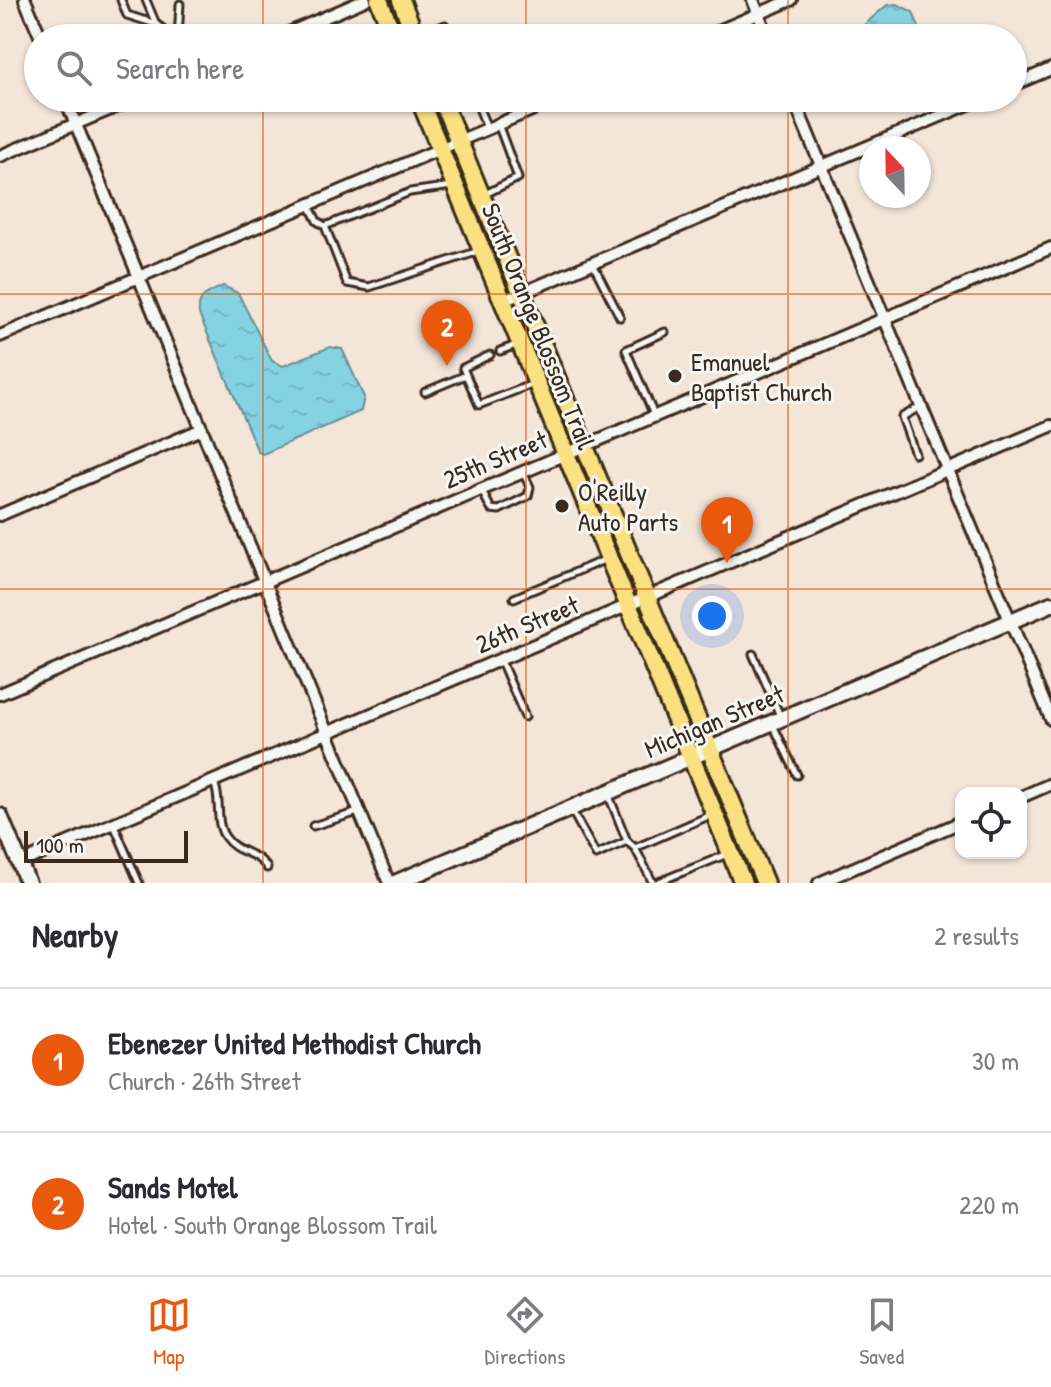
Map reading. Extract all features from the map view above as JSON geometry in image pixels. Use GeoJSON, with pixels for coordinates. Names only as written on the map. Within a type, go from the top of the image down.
{"type":"FeatureCollection","features":[{"type":"Feature","properties":{"kind":"main road"},"geometry":{"type":"LineString","coordinates":[[379,0],[388,24]]}},
{"type":"Feature","properties":{"kind":"main road"},"geometry":{"type":"LineString","coordinates":[[401,0],[410,24]]}},
{"type":"Feature","properties":{"kind":"main road","name":"South Orange Blossom Trail"},"geometry":{"type":"LineString","coordinates":[[425,112],[743,883]]}},
{"type":"Feature","properties":{"kind":"main road","name":"South Orange Blossom Trail"},"geometry":{"type":"LineString","coordinates":[[447,112],[765,883]]}},
{"type":"Feature","properties":{"kind":"street"},"geometry":{"type":"LineString","coordinates":[[25,0],[35,24]]}},
{"type":"Feature","properties":{"kind":"street"},"geometry":{"type":"LineString","coordinates":[[309,24],[365,0]]}},
{"type":"Feature","properties":{"kind":"street"},"geometry":{"type":"LineString","coordinates":[[753,0],[763,24]]}},
{"type":"Feature","properties":{"kind":"street"},"geometry":{"type":"LineString","coordinates":[[735,24],[791,0]]}},
{"type":"Feature","properties":{"kind":"street"},"geometry":{"type":"LineString","coordinates":[[1027,79],[1051,69]]}},
{"type":"Feature","properties":{"kind":"street"},"geometry":{"type":"LineString","coordinates":[[71,112],[392,883]]}},
{"type":"Feature","properties":{"kind":"street"},"geometry":{"type":"LineString","coordinates":[[0,156],[104,112]]}},
{"type":"Feature","properties":{"kind":"street"},"geometry":{"type":"LineString","coordinates":[[0,336],[526,112]]}},
{"type":"Feature","properties":{"kind":"street"},"geometry":{"type":"LineString","coordinates":[[799,112],[1051,719]]}},
{"type":"Feature","properties":{"kind":"street"},"geometry":{"type":"LineString","coordinates":[[503,301],[950,112]]}},
{"type":"Feature","properties":{"kind":"street","name":"25th Street"},"geometry":{"type":"LineString","coordinates":[[0,694],[1051,248]]}},
{"type":"Feature","properties":{"kind":"street","name":"26th Street"},"geometry":{"type":"LineString","coordinates":[[20,863],[1051,426]]}},
{"type":"Feature","properties":{"kind":"street"},"geometry":{"type":"LineString","coordinates":[[0,515],[202,429]]}},
{"type":"Feature","properties":{"kind":"street","name":"Michigan Street"},"geometry":{"type":"LineString","coordinates":[[392,883],[1051,604]]}},
{"type":"Feature","properties":{"kind":"street"},"geometry":{"type":"LineString","coordinates":[[1027,794],[1051,784]]}},
{"type":"Feature","properties":{"kind":"street"},"geometry":{"type":"LineString","coordinates":[[0,816],[5,842],[20,863],[28,883]]}},
{"type":"Feature","properties":{"kind":"street"},"geometry":{"type":"LineString","coordinates":[[819,883],[955,825]]}},
{"type":"Feature","properties":{"kind":"lane"},"geometry":{"type":"LineString","coordinates":[[121,0],[127,15],[156,24]]}},
{"type":"Feature","properties":{"kind":"lane"},"geometry":{"type":"LineString","coordinates":[[146,0],[156,24]]}},
{"type":"Feature","properties":{"kind":"lane"},"geometry":{"type":"LineString","coordinates":[[178,24],[180,4]]}},
{"type":"Feature","properties":{"kind":"lane"},"geometry":{"type":"LineString","coordinates":[[482,196],[518,178],[484,112]]}},
{"type":"Feature","properties":{"kind":"lane"},"geometry":{"type":"LineString","coordinates":[[325,226],[427,187],[455,185]]}},
{"type":"Feature","properties":{"kind":"lane"},"geometry":{"type":"LineString","coordinates":[[309,204],[317,221],[325,226],[347,283],[355,287],[369,287],[429,270],[482,250]]}},
{"type":"Feature","properties":{"kind":"lane"},"geometry":{"type":"LineString","coordinates":[[593,263],[620,317]]}},
{"type":"Feature","properties":{"kind":"lane"},"geometry":{"type":"LineString","coordinates":[[655,416],[626,350],[665,332]]}},
{"type":"Feature","properties":{"kind":"lane"},"geometry":{"type":"LineString","coordinates":[[500,351],[520,342]]}},
{"type":"Feature","properties":{"kind":"lane"},"geometry":{"type":"LineString","coordinates":[[490,355],[463,368],[479,405],[537,383]]}},
{"type":"Feature","properties":{"kind":"lane"},"geometry":{"type":"LineString","coordinates":[[425,392],[466,375]]}},
{"type":"Feature","properties":{"kind":"lane"},"geometry":{"type":"LineString","coordinates":[[915,454],[902,417],[921,407]]}},
{"type":"Feature","properties":{"kind":"lane"},"geometry":{"type":"LineString","coordinates":[[481,489],[488,505],[499,510],[528,496],[530,487],[523,471]]}},
{"type":"Feature","properties":{"kind":"lane"},"geometry":{"type":"LineString","coordinates":[[514,598],[609,558]]}},
{"type":"Feature","properties":{"kind":"lane"},"geometry":{"type":"LineString","coordinates":[[753,654],[797,775]]}},
{"type":"Feature","properties":{"kind":"lane"},"geometry":{"type":"LineString","coordinates":[[500,660],[525,717]]}},
{"type":"Feature","properties":{"kind":"lane"},"geometry":{"type":"LineString","coordinates":[[214,781],[220,796],[223,835],[229,843],[262,860],[267,868]]}},
{"type":"Feature","properties":{"kind":"lane"},"geometry":{"type":"LineString","coordinates":[[607,792],[627,841],[635,848],[654,883],[731,853]]}},
{"type":"Feature","properties":{"kind":"lane"},"geometry":{"type":"LineString","coordinates":[[571,808],[596,855],[627,841]]}},
{"type":"Feature","properties":{"kind":"lane"},"geometry":{"type":"LineString","coordinates":[[313,826],[360,811]]}},
{"type":"Feature","properties":{"kind":"lane"},"geometry":{"type":"LineString","coordinates":[[635,848],[714,814]]}},
{"type":"Feature","properties":{"kind":"lane"},"geometry":{"type":"LineString","coordinates":[[114,824],[139,883]]}},
{"type":"Feature","properties":{"kind":"water"},"geometry":{"type":"Polygon","coordinates":[[[897,4],[913,12],[918,24],[865,24],[887,5],[897,4]]]}},
{"type":"Feature","properties":{"kind":"water"},"geometry":{"type":"Polygon","coordinates":[[[223,286],[238,293],[272,361],[283,366],[330,347],[342,349],[364,397],[361,411],[263,454],[258,452],[199,314],[201,299],[223,286]]]}},
{"type":"Feature","properties":{"kind":"place","name":"Sands Motel"},"geometry":{"type":"Point","coordinates":[447,366]}},
{"type":"Feature","properties":{"kind":"place","name":"Emanuel Baptist Church"},"geometry":{"type":"Point","coordinates":[675,376]}},
{"type":"Feature","properties":{"kind":"place","name":"O'Reilly Auto Parts"},"geometry":{"type":"Point","coordinates":[562,506]}},
{"type":"Feature","properties":{"kind":"place","name":"Ebenezer United Methodist Church"},"geometry":{"type":"Point","coordinates":[727,563]}}]}
